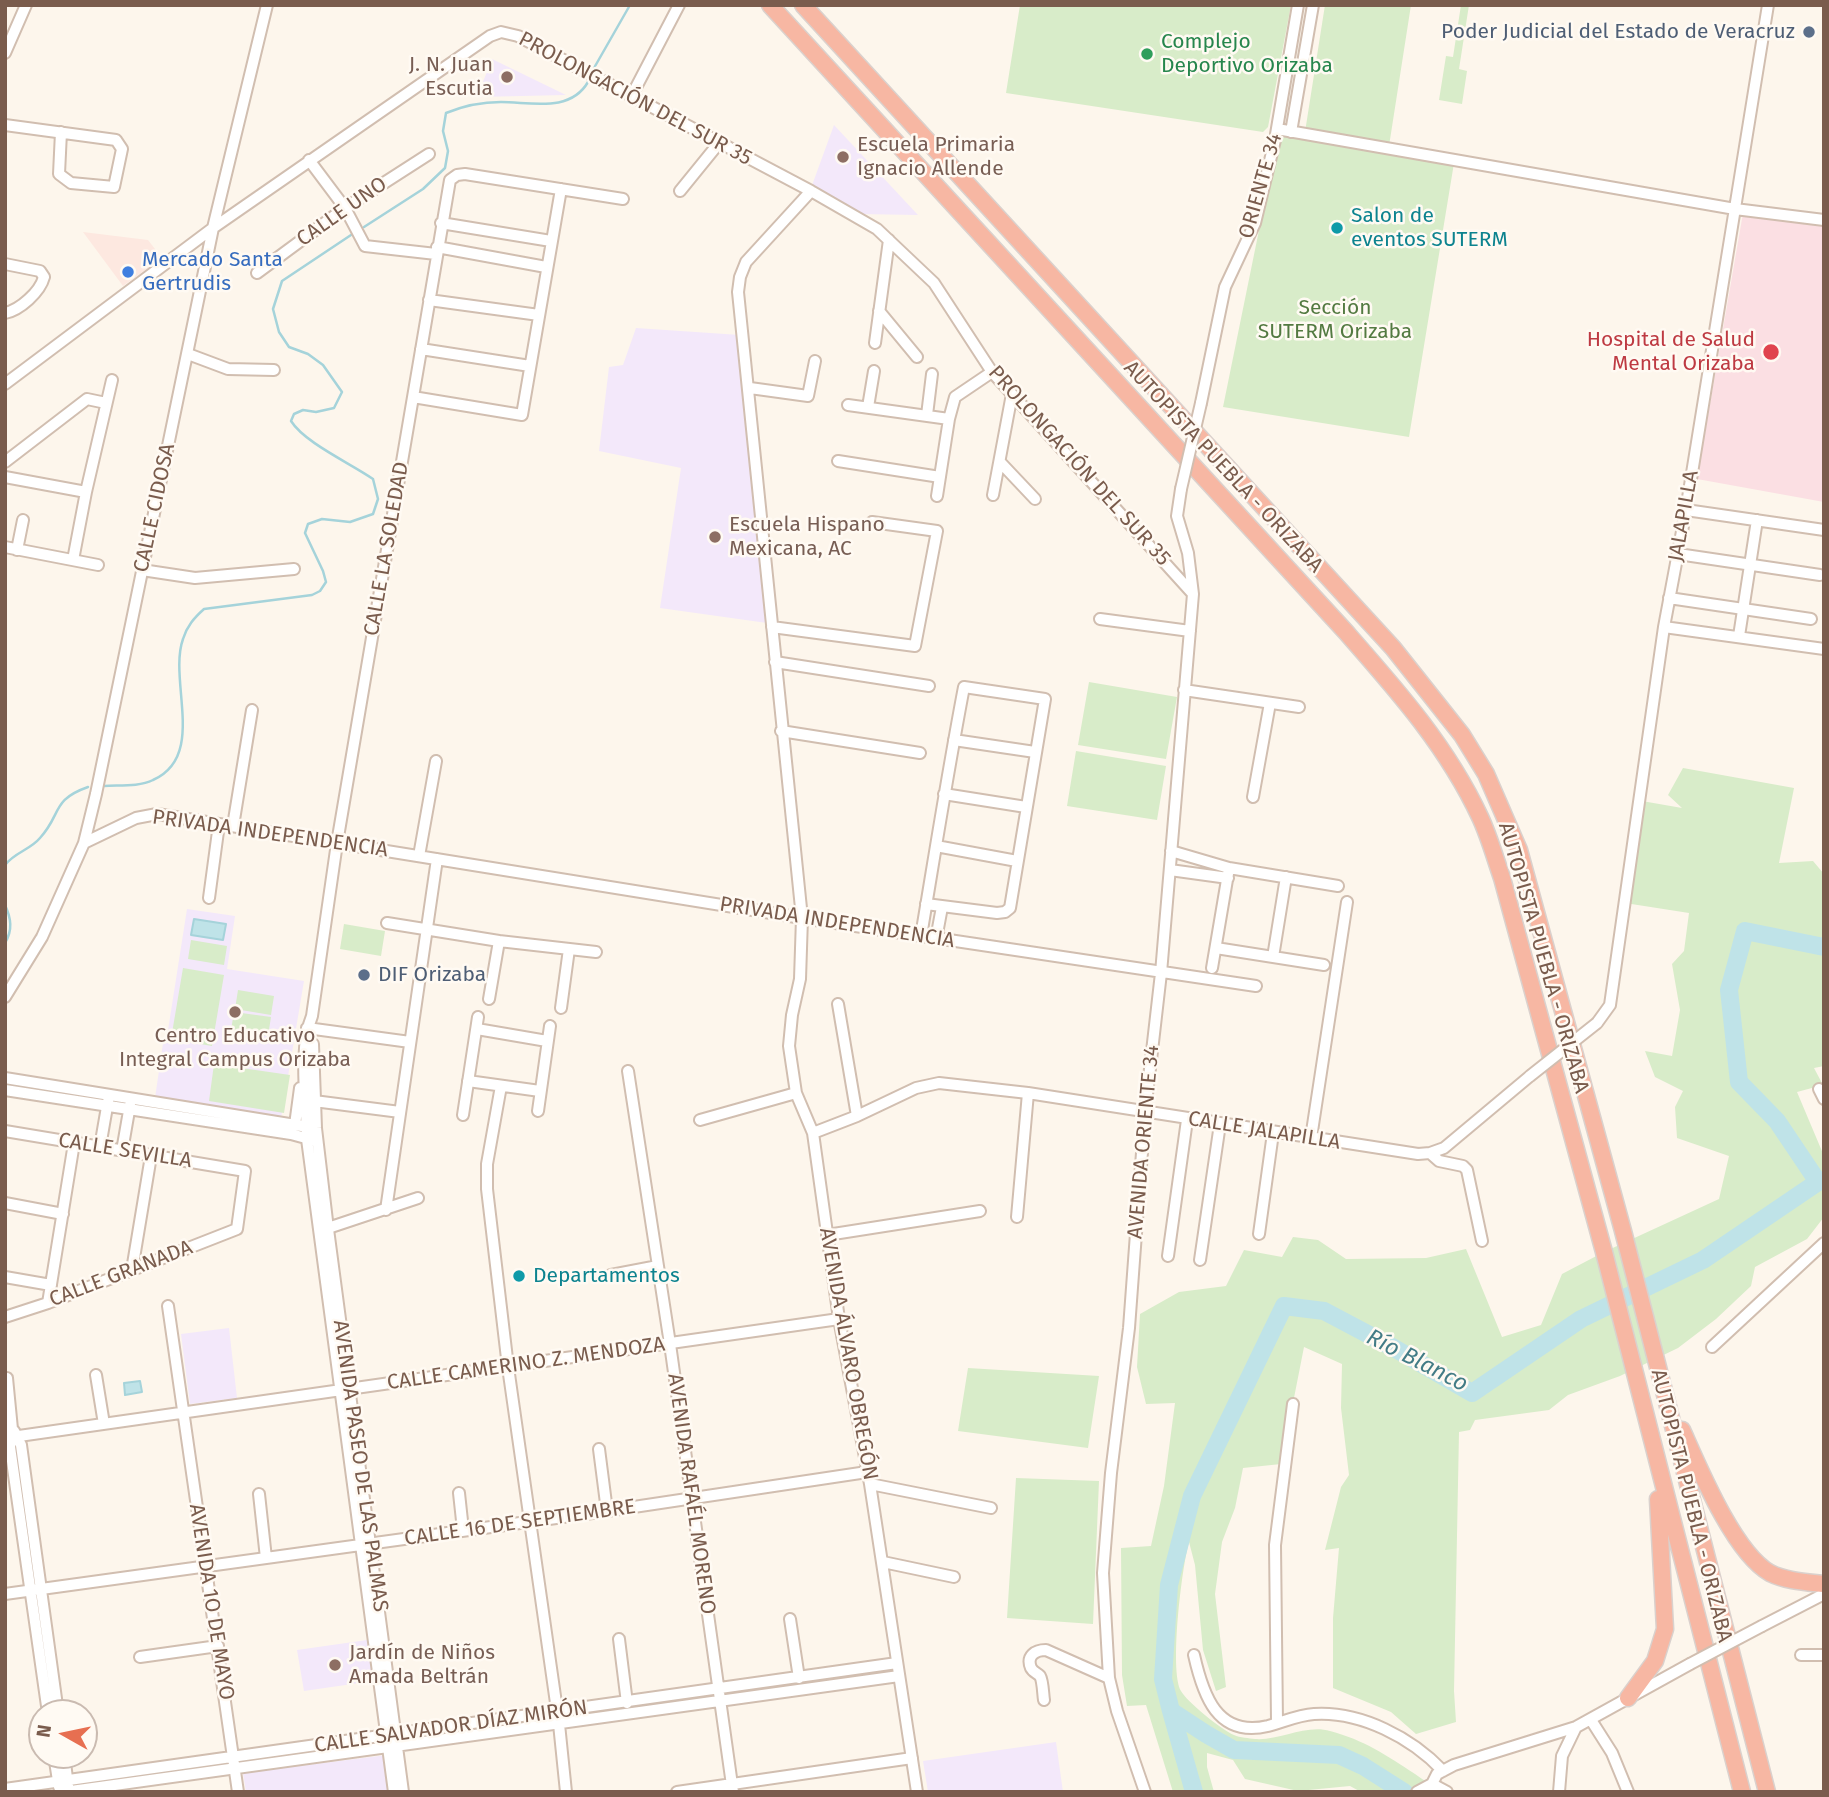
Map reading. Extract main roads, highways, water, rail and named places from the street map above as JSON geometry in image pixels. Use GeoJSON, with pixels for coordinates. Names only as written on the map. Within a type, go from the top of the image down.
{"type":"FeatureCollection","features":[{"type":"Feature","properties":{"kind":"highway","name":"AUTOPISTA PUEBLA - ORIZABA"},"geometry":{"type":"LineString","coordinates":[[770,5],[1345,631],[1424,723],[1482,819],[1502,878],[1604,1252],[1742,1792]]}},
{"type":"Feature","properties":{"kind":"highway","name":"AUTOPISTA PUEBLA - ORIZABA"},"geometry":{"type":"LineString","coordinates":[[803,5],[1393,648],[1435,698],[1486,775],[1519,850],[1623,1231],[1767,1792]]}},
{"type":"Feature","properties":{"kind":"highway"},"geometry":{"type":"LineString","coordinates":[[1664,1389],[1700,1470],[1741,1546],[1770,1573],[1792,1580],[1824,1584]]}},
{"type":"Feature","properties":{"kind":"highway"},"geometry":{"type":"LineString","coordinates":[[1628,1698],[1655,1661],[1665,1629],[1660,1510],[1645,1414]]}},
{"type":"Feature","properties":{"kind":"water"},"geometry":{"type":"Polygon","coordinates":[[[194,919],[226,924],[223,940],[191,935],[194,919]]]}},
{"type":"Feature","properties":{"kind":"water"},"geometry":{"type":"Polygon","coordinates":[[[140,1381],[142,1392],[125,1395],[124,1383],[140,1381]]]}},
{"type":"Feature","properties":{"kind":"waterway"},"geometry":{"type":"LineString","coordinates":[[594,68],[630,5]]}},
{"type":"Feature","properties":{"kind":"waterway"},"geometry":{"type":"LineString","coordinates":[[364,227],[423,189],[445,168],[448,151],[443,131],[446,113],[487,103],[560,102],[580,92],[588,82]]}},
{"type":"Feature","properties":{"kind":"waterway"},"geometry":{"type":"LineString","coordinates":[[104,786],[136,785],[153,780],[169,769],[178,754],[183,716],[180,656],[185,634],[197,616],[204,609],[312,595],[320,591],[326,582],[305,533],[308,524],[322,519],[350,522],[373,514],[378,499],[373,479],[317,445],[291,421],[294,414],[303,410],[316,412],[334,408],[342,392],[323,365],[308,354],[289,347],[279,332],[273,309],[282,281],[354,233]]}},
{"type":"Feature","properties":{"kind":"waterway"},"geometry":{"type":"LineString","coordinates":[[5,865],[40,838],[68,797],[88,787]]}},
{"type":"Feature","properties":{"kind":"waterway"},"geometry":{"type":"LineString","coordinates":[[5,905],[10,924],[5,943]]}},
{"type":"Feature","properties":{"kind":"waterway","name":"Río Blanco"},"geometry":{"type":"LineString","coordinates":[[1404,1792],[1363,1766],[1339,1755],[1234,1750],[1171,1711],[1163,1679],[1169,1585],[1192,1496],[1284,1306],[1324,1311],[1472,1393],[1581,1319],[1703,1260],[1818,1182],[1777,1121],[1739,1082],[1729,990],[1745,931],[1824,947]]}},
{"type":"Feature","properties":{"kind":"waterway"},"geometry":{"type":"LineString","coordinates":[[1171,1711],[1194,1792]]}},
{"type":"Feature","properties":{"kind":"place","name":"Poder Judicial del Estado de Veracruz"},"geometry":{"type":"Point","coordinates":[1809,32]}},
{"type":"Feature","properties":{"kind":"place","name":"Complejo Deportivo Orizaba"},"geometry":{"type":"Point","coordinates":[1147,54]}},
{"type":"Feature","properties":{"kind":"place","name":"J. N. Juan Escutia"},"geometry":{"type":"Point","coordinates":[507,77]}},
{"type":"Feature","properties":{"kind":"place","name":"Escuela Primaria Ignacio Allende"},"geometry":{"type":"Point","coordinates":[843,157]}},
{"type":"Feature","properties":{"kind":"place","name":"Salon de eventos SUTERM"},"geometry":{"type":"Point","coordinates":[1337,228]}},
{"type":"Feature","properties":{"kind":"place","name":"Mercado Santa Gertrudis"},"geometry":{"type":"Point","coordinates":[128,272]}},
{"type":"Feature","properties":{"kind":"place","name":"Hospital de Salud Mental Orizaba"},"geometry":{"type":"Point","coordinates":[1771,352]}},
{"type":"Feature","properties":{"kind":"place","name":"Escuela Hispano Mexicana, AC"},"geometry":{"type":"Point","coordinates":[715,537]}},
{"type":"Feature","properties":{"kind":"place","name":"DIF Orizaba"},"geometry":{"type":"Point","coordinates":[364,975]}},
{"type":"Feature","properties":{"kind":"place","name":"Centro Educativo Integral Campus Orizaba"},"geometry":{"type":"Point","coordinates":[235,1012]}},
{"type":"Feature","properties":{"kind":"place","name":"Departamentos"},"geometry":{"type":"Point","coordinates":[519,1276]}},
{"type":"Feature","properties":{"kind":"place","name":"Jardín de Niños Amada Beltrán"},"geometry":{"type":"Point","coordinates":[335,1665]}},
{"type":"Feature","properties":{"kind":"park label","name":"Sección SUTERM Orizaba"},"geometry":{"type":"Point","coordinates":[1335,320]}}]}
